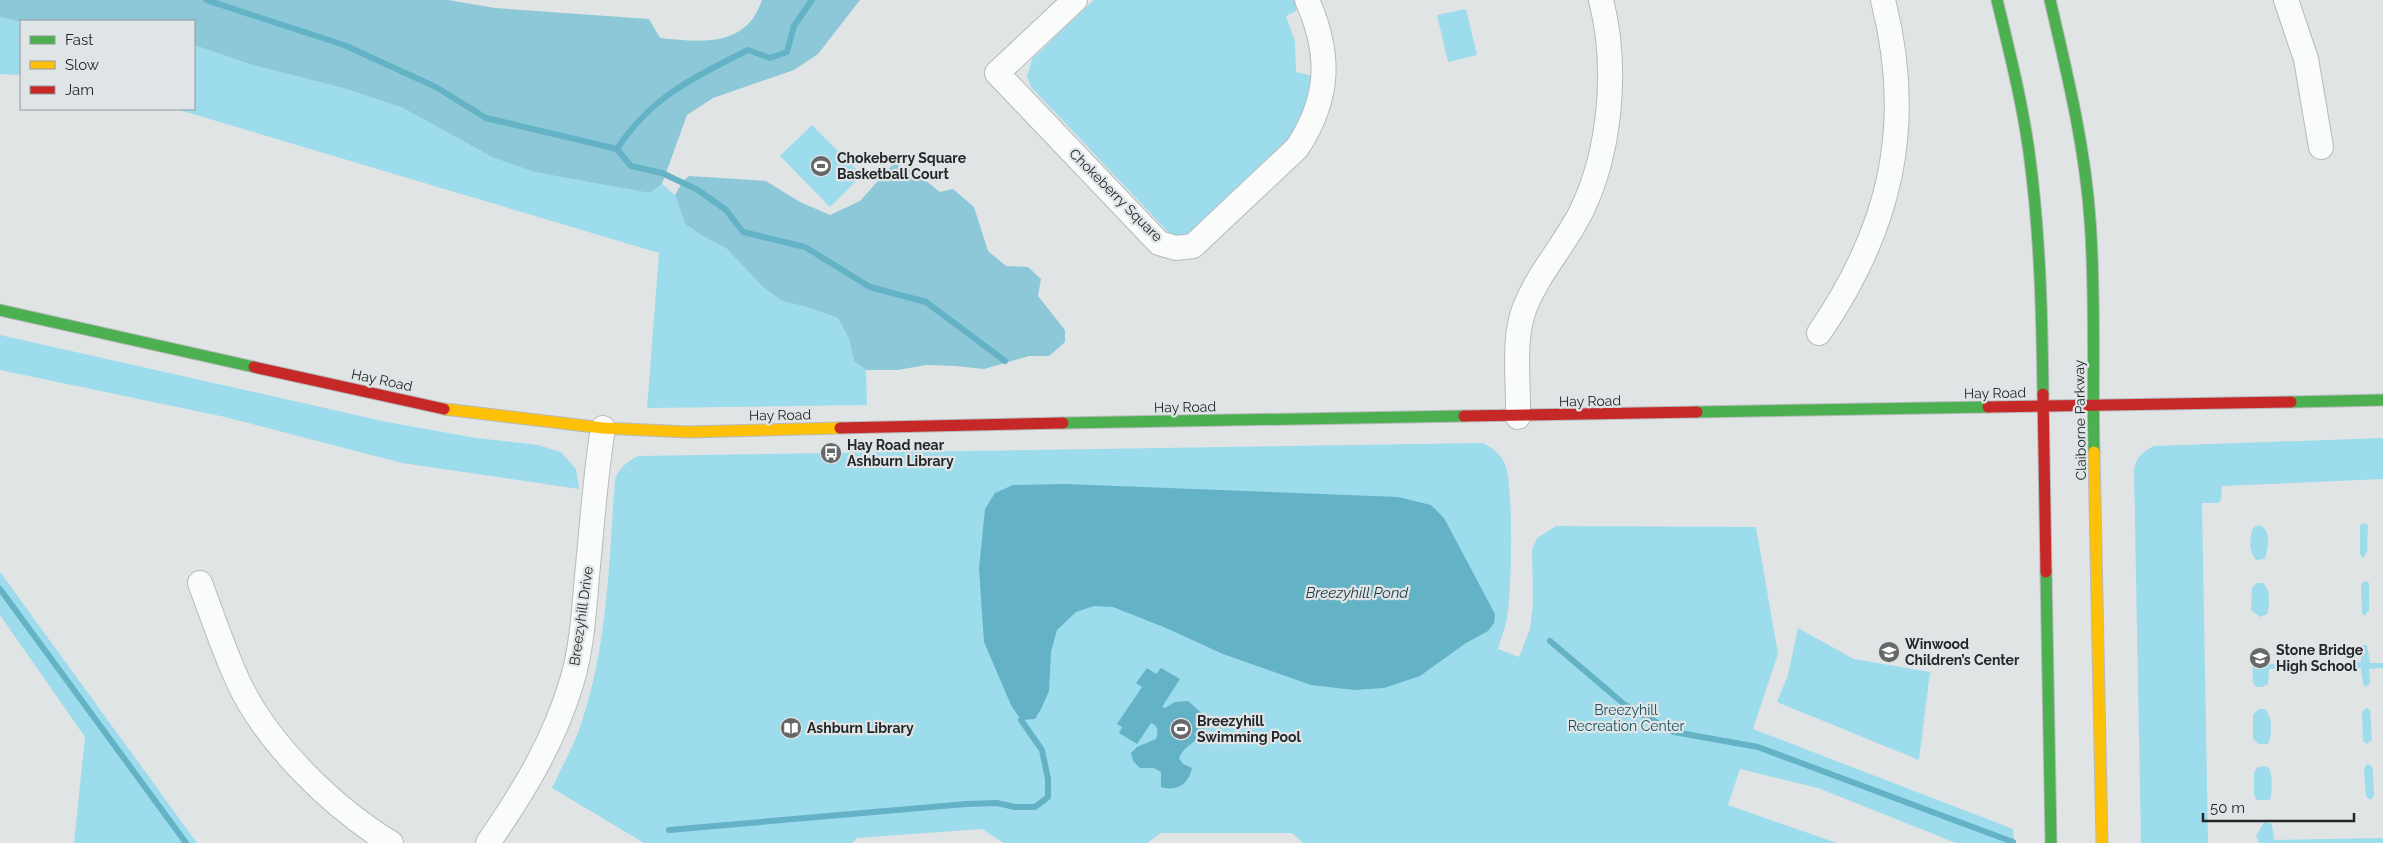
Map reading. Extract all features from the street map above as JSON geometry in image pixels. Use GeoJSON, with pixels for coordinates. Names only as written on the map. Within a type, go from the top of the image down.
{"type":"FeatureCollection","features":[{"type":"Feature","properties":{"kind":"street","name":"Chokeberry Square"},"geometry":{"type":"LineString","coordinates":[[1075,0],[998,73],[1160,242],[1176,248],[1193,246],[1298,148],[1307,133],[1320,102],[1324,68],[1324,50],[1307,0]]}},
{"type":"Feature","properties":{"kind":"street"},"geometry":{"type":"LineString","coordinates":[[1518,417],[1518,334],[1524,309],[1540,276],[1565,240],[1581,212],[1600,160],[1608,118],[1610,93],[1606,32],[1600,0]]}},
{"type":"Feature","properties":{"kind":"street"},"geometry":{"type":"LineString","coordinates":[[1819,333],[1842,300],[1861,264],[1888,188],[1895,148],[1898,107],[1896,67],[1883,0]]}},
{"type":"Feature","properties":{"kind":"street"},"geometry":{"type":"LineString","coordinates":[[1997,0],[2018,84],[2034,198],[2042,326],[2050,843]]}},
{"type":"Feature","properties":{"kind":"street","name":"Claiborne Parkway"},"geometry":{"type":"LineString","coordinates":[[2050,0],[2077,119],[2084,160],[2090,219],[2093,292],[2093,405],[2102,843]]}},
{"type":"Feature","properties":{"kind":"street"},"geometry":{"type":"LineString","coordinates":[[2286,0],[2306,59],[2321,147]]}},
{"type":"Feature","properties":{"kind":"street","name":"Hay Road"},"geometry":{"type":"LineString","coordinates":[[0,310],[444,409],[603,428],[688,432],[902,426],[1518,417],[2383,400]]}},
{"type":"Feature","properties":{"kind":"street","name":"Breezyhill Drive"},"geometry":{"type":"LineString","coordinates":[[488,843],[521,796],[539,764],[558,723],[572,680],[584,615],[603,428]]}},
{"type":"Feature","properties":{"kind":"street"},"geometry":{"type":"LineString","coordinates":[[200,583],[237,680],[269,730],[315,785],[371,831],[391,843]]}},
{"type":"Feature","properties":{"kind":"green space"},"geometry":{"type":"Polygon","coordinates":[[[1094,0],[1294,0],[1297,7],[1296,11],[1286,16],[1295,41],[1296,72],[1313,76],[1305,113],[1290,140],[1188,235],[1179,236],[1169,233],[1031,87],[1027,77],[1032,59],[1094,0]]]}},
{"type":"Feature","properties":{"kind":"green space"},"geometry":{"type":"Polygon","coordinates":[[[1466,9],[1477,55],[1448,62],[1437,15],[1466,9]]]}},
{"type":"Feature","properties":{"kind":"green space"},"geometry":{"type":"Polygon","coordinates":[[[0,17],[20,22],[20,75],[0,74],[0,17]]]}},
{"type":"Feature","properties":{"kind":"green space"},"geometry":{"type":"Polygon","coordinates":[[[195,45],[252,65],[343,88],[403,108],[492,157],[650,193],[662,184],[675,195],[685,224],[727,249],[763,287],[782,301],[807,307],[838,318],[849,339],[854,361],[866,370],[867,405],[647,408],[659,253],[179,110],[195,110],[195,45]]]}},
{"type":"Feature","properties":{"kind":"green space","name":"Chokeberry Square Basketball Court"},"geometry":{"type":"Polygon","coordinates":[[[812,125],[862,175],[830,207],[780,156],[812,125]]]}},
{"type":"Feature","properties":{"kind":"green space"},"geometry":{"type":"Polygon","coordinates":[[[0,335],[387,422],[476,438],[538,445],[561,452],[576,469],[579,489],[402,463],[225,417],[0,370],[0,335]]]}},
{"type":"Feature","properties":{"kind":"green space"},"geometry":{"type":"Polygon","coordinates":[[[2383,438],[2383,479],[2222,486],[2221,500],[2218,503],[2202,503],[2208,843],[2141,843],[2134,470],[2138,459],[2143,453],[2154,446],[2383,438]]]}},
{"type":"Feature","properties":{"kind":"green space","name":"Breezyhill Recreation Center"},"geometry":{"type":"Polygon","coordinates":[[[1483,443],[1496,452],[1503,460],[1508,476],[1510,494],[1510,591],[1506,623],[1498,649],[1519,657],[1530,629],[1533,604],[1532,550],[1537,538],[1556,526],[1756,527],[1778,654],[1753,729],[2013,829],[2014,843],[1956,843],[1818,788],[1740,769],[1728,805],[1837,843],[1303,843],[1292,833],[1161,833],[1147,843],[1004,843],[982,829],[857,838],[852,843],[644,843],[552,788],[579,730],[591,692],[606,601],[615,479],[624,465],[638,456],[1483,443]]]}},
{"type":"Feature","properties":{"kind":"green space"},"geometry":{"type":"Polygon","coordinates":[[[2364,523],[2368,525],[2367,552],[2363,558],[2360,554],[2360,525],[2364,523]]]}},
{"type":"Feature","properties":{"kind":"green space"},"geometry":{"type":"Polygon","coordinates":[[[2259,525],[2266,531],[2268,545],[2265,559],[2256,560],[2252,553],[2250,540],[2253,528],[2259,525]]]}},
{"type":"Feature","properties":{"kind":"green space"},"geometry":{"type":"Polygon","coordinates":[[[0,572],[197,843],[74,843],[85,737],[0,615],[0,572]]]}},
{"type":"Feature","properties":{"kind":"green space"},"geometry":{"type":"Polygon","coordinates":[[[2365,581],[2369,583],[2369,610],[2364,616],[2362,613],[2361,584],[2365,581]]]}},
{"type":"Feature","properties":{"kind":"green space"},"geometry":{"type":"Polygon","coordinates":[[[2257,583],[2263,583],[2266,586],[2269,597],[2267,614],[2260,617],[2251,610],[2252,588],[2257,583]]]}},
{"type":"Feature","properties":{"kind":"green space"},"geometry":{"type":"Polygon","coordinates":[[[1798,628],[1854,659],[1930,672],[1919,760],[1777,702],[1788,675],[1798,628]]]}},
{"type":"Feature","properties":{"kind":"green space"},"geometry":{"type":"Polygon","coordinates":[[[2361,645],[2367,645],[2370,663],[2383,663],[2383,668],[2369,669],[2370,683],[2366,687],[2363,684],[2361,668],[2269,669],[2268,684],[2256,687],[2253,683],[2252,654],[2255,649],[2267,650],[2269,664],[2361,662],[2361,645]]]}},
{"type":"Feature","properties":{"kind":"green space"},"geometry":{"type":"Polygon","coordinates":[[[2366,708],[2370,710],[2372,740],[2367,744],[2363,741],[2362,712],[2366,708]]]}},
{"type":"Feature","properties":{"kind":"green space"},"geometry":{"type":"Polygon","coordinates":[[[2259,709],[2265,709],[2271,721],[2268,744],[2259,744],[2253,739],[2253,715],[2259,709]]]}},
{"type":"Feature","properties":{"kind":"green space"},"geometry":{"type":"Polygon","coordinates":[[[2367,764],[2371,765],[2373,770],[2374,796],[2370,800],[2366,796],[2364,769],[2367,764]]]}},
{"type":"Feature","properties":{"kind":"green space"},"geometry":{"type":"Polygon","coordinates":[[[2264,766],[2269,768],[2271,776],[2270,800],[2257,800],[2254,795],[2254,772],[2258,767],[2264,766]]]}},
{"type":"Feature","properties":{"kind":"green space"},"geometry":{"type":"Polygon","coordinates":[[[2264,822],[2272,824],[2274,840],[2383,838],[2383,843],[2259,843],[2256,836],[2264,822]]]}},
{"type":"Feature","properties":{"kind":"shaded area"},"geometry":{"type":"Polygon","coordinates":[[[0,0],[448,0],[495,8],[649,19],[660,38],[707,40],[734,34],[745,27],[755,16],[762,0],[860,0],[818,54],[794,70],[713,98],[687,115],[662,184],[650,193],[535,172],[492,157],[403,108],[343,88],[252,65],[195,45],[195,20],[20,20],[20,22],[0,17],[0,0]]]}},
{"type":"Feature","properties":{"kind":"shaded area"},"geometry":{"type":"Polygon","coordinates":[[[894,163],[916,173],[940,192],[953,189],[974,207],[988,251],[1006,266],[1028,267],[1041,279],[1038,296],[1065,330],[1065,342],[1049,356],[1029,356],[984,369],[926,365],[898,370],[866,370],[854,361],[849,339],[838,318],[807,307],[782,301],[763,287],[727,249],[685,224],[675,195],[683,181],[689,176],[766,181],[800,202],[830,215],[860,201],[894,163]]]}},
{"type":"Feature","properties":{"kind":"water","name":"Breezyhill Pond"},"geometry":{"type":"Polygon","coordinates":[[[1065,484],[1398,497],[1431,505],[1444,518],[1495,614],[1494,623],[1488,631],[1466,643],[1420,676],[1384,688],[1354,690],[1311,685],[1223,654],[1166,628],[1113,607],[1094,606],[1076,612],[1057,630],[1051,652],[1049,691],[1035,719],[1021,720],[1011,705],[984,642],[979,569],[985,509],[995,493],[1013,485],[1065,484]]]}},
{"type":"Feature","properties":{"kind":"water","name":"Breezyhill Swimming Pool"},"geometry":{"type":"Polygon","coordinates":[[[1147,668],[1156,674],[1161,668],[1180,679],[1162,707],[1165,708],[1175,702],[1188,701],[1205,716],[1203,732],[1187,747],[1179,758],[1183,764],[1192,768],[1185,782],[1177,787],[1161,787],[1161,772],[1154,768],[1140,768],[1133,761],[1131,753],[1137,747],[1156,739],[1157,728],[1155,726],[1151,723],[1137,744],[1119,733],[1122,727],[1117,724],[1142,687],[1136,683],[1147,668]]]}},
{"type":"Feature","properties":{"kind":"waterway"},"geometry":{"type":"LineString","coordinates":[[206,0],[344,45],[436,87],[486,118],[617,149],[631,166],[662,173],[698,190],[726,210],[743,232],[805,247],[870,287],[926,302],[1005,361]]}},
{"type":"Feature","properties":{"kind":"waterway"},"geometry":{"type":"LineString","coordinates":[[617,149],[644,115],[692,79],[748,50],[770,58],[787,52],[794,26],[812,0]]}},
{"type":"Feature","properties":{"kind":"waterway"},"geometry":{"type":"LineString","coordinates":[[0,589],[186,843]]}},
{"type":"Feature","properties":{"kind":"waterway"},"geometry":{"type":"LineString","coordinates":[[1550,641],[1625,705],[1674,732],[1758,747],[2013,842]]}},
{"type":"Feature","properties":{"kind":"waterway"},"geometry":{"type":"LineString","coordinates":[[669,830],[966,804],[997,803],[1015,807],[1035,807],[1048,797],[1048,779],[1042,750],[1021,720]]}},
{"type":"Feature","properties":{"kind":"traffic: fast"},"geometry":{"type":"LineString","coordinates":[[1997,0],[2023,114],[2033,182],[2040,273],[2043,394]]}},
{"type":"Feature","properties":{"kind":"traffic: fast"},"geometry":{"type":"LineString","coordinates":[[2050,0],[2074,110],[2088,192],[2093,278],[2094,452]]}},
{"type":"Feature","properties":{"kind":"traffic: fast"},"geometry":{"type":"LineString","coordinates":[[0,310],[254,367]]}},
{"type":"Feature","properties":{"kind":"traffic: fast"},"geometry":{"type":"LineString","coordinates":[[2291,402],[2383,400]]}},
{"type":"Feature","properties":{"kind":"traffic: fast"},"geometry":{"type":"LineString","coordinates":[[1697,412],[1988,407]]}},
{"type":"Feature","properties":{"kind":"traffic: fast"},"geometry":{"type":"LineString","coordinates":[[1063,423],[1464,416]]}},
{"type":"Feature","properties":{"kind":"traffic: fast"},"geometry":{"type":"LineString","coordinates":[[2046,572],[2051,843]]}},
{"type":"Feature","properties":{"kind":"traffic: slow"},"geometry":{"type":"LineString","coordinates":[[444,409],[603,428],[688,432],[840,428]]}},
{"type":"Feature","properties":{"kind":"traffic: slow"},"geometry":{"type":"LineString","coordinates":[[2094,452],[2102,843]]}},
{"type":"Feature","properties":{"kind":"traffic: jam"},"geometry":{"type":"LineString","coordinates":[[254,367],[444,409]]}},
{"type":"Feature","properties":{"kind":"traffic: jam"},"geometry":{"type":"LineString","coordinates":[[2043,394],[2046,572]]}},
{"type":"Feature","properties":{"kind":"traffic: jam"},"geometry":{"type":"LineString","coordinates":[[1988,407],[2291,402]]}},
{"type":"Feature","properties":{"kind":"traffic: jam"},"geometry":{"type":"LineString","coordinates":[[1464,416],[1697,412]]}},
{"type":"Feature","properties":{"kind":"traffic: jam"},"geometry":{"type":"LineString","coordinates":[[840,428],[1063,423]]}},
{"type":"Feature","properties":{"kind":"place","name":"Chokeberry Square Basketball Court"},"geometry":{"type":"Point","coordinates":[821,166]}},
{"type":"Feature","properties":{"kind":"place","name":"Hay Road near Ashburn Library"},"geometry":{"type":"Point","coordinates":[831,453]}},
{"type":"Feature","properties":{"kind":"place","name":"Winwood Children’s Center"},"geometry":{"type":"Point","coordinates":[1889,652]}},
{"type":"Feature","properties":{"kind":"place","name":"Stone Bridge High School"},"geometry":{"type":"Point","coordinates":[2260,658]}},
{"type":"Feature","properties":{"kind":"place","name":"Ashburn Library"},"geometry":{"type":"Point","coordinates":[791,728]}},
{"type":"Feature","properties":{"kind":"place","name":"Breezyhill Swimming Pool"},"geometry":{"type":"Point","coordinates":[1181,729]}}]}
